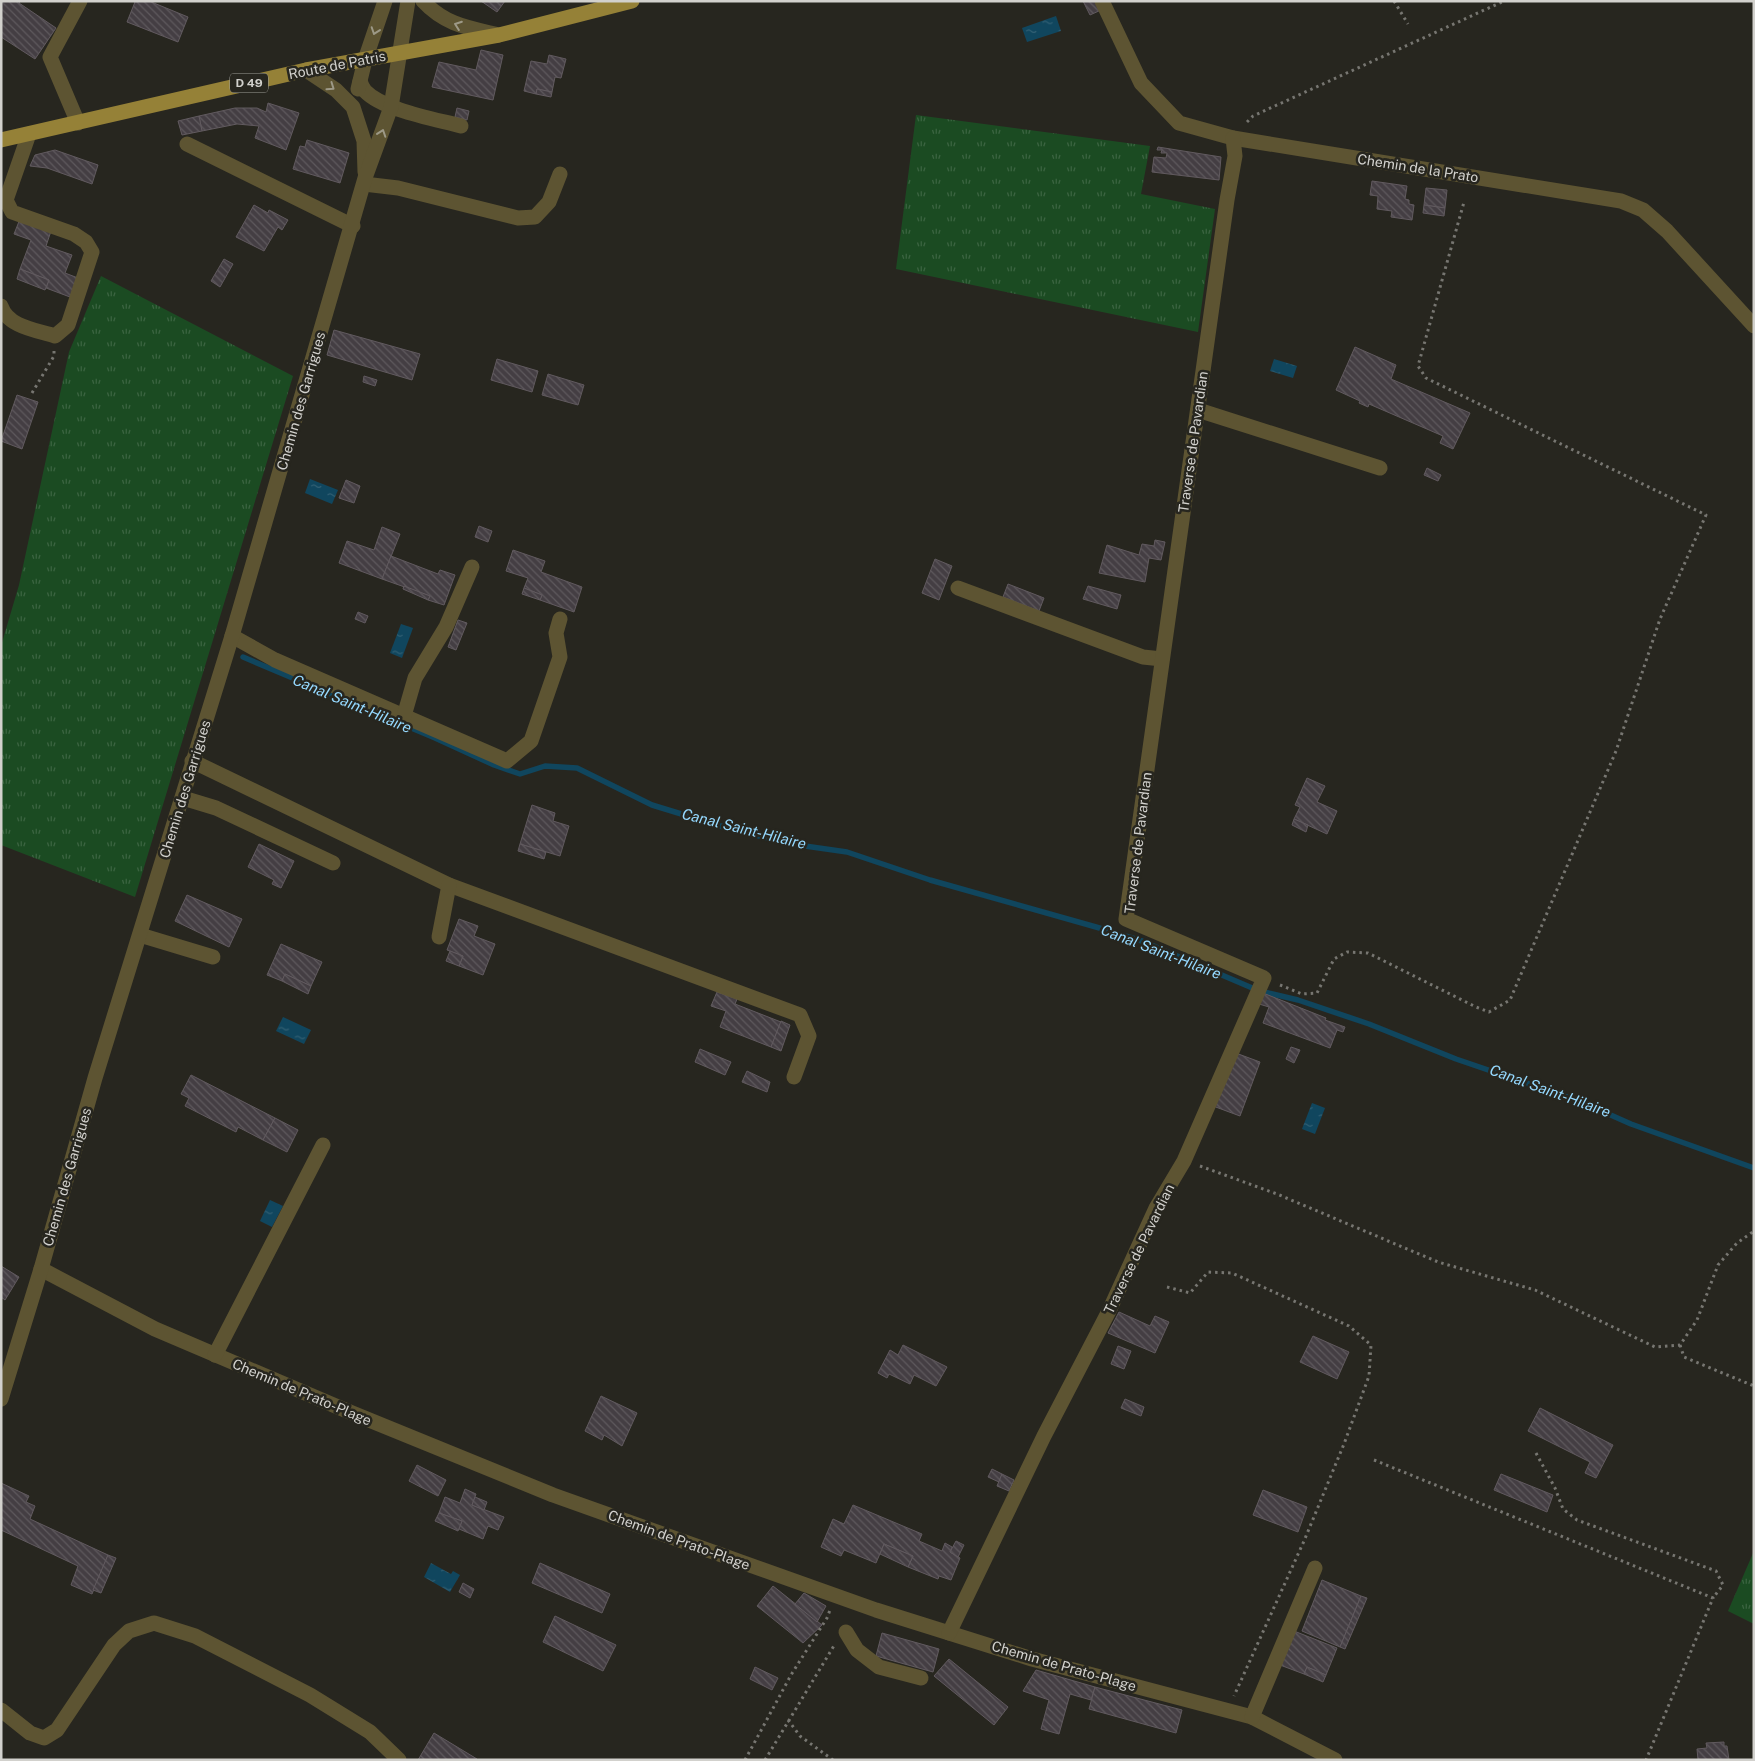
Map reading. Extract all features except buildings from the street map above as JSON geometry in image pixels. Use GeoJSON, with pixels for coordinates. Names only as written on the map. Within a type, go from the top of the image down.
{"type":"FeatureCollection","features":[{"type":"Feature","properties":{"kind":"main road","name":"D 49"},"geometry":{"type":"LineString","coordinates":[[499,35],[632,1]]}},
{"type":"Feature","properties":{"kind":"main road","name":"Route de Patris"},"geometry":{"type":"LineString","coordinates":[[1,140],[306,70],[499,35]]}},
{"type":"Feature","properties":{"kind":"street"},"geometry":{"type":"LineString","coordinates":[[78,123],[50,57],[80,1]]}},
{"type":"Feature","properties":{"kind":"street"},"geometry":{"type":"LineString","coordinates":[[353,107],[365,60],[385,1]]}},
{"type":"Feature","properties":{"kind":"street","name":"Chemin des Garrigues"},"geometry":{"type":"LineString","coordinates":[[1,1399],[41,1269],[95,1078],[232,636],[365,181],[391,107],[408,1]]}},
{"type":"Feature","properties":{"kind":"street"},"geometry":{"type":"LineString","coordinates":[[423,1],[439,16],[458,26],[499,35]]}},
{"type":"Feature","properties":{"kind":"street","name":"Chemin de la Prato"},"geometry":{"type":"LineString","coordinates":[[1102,1],[1141,84],[1179,123],[1233,138],[1622,201],[1644,210],[1667,231],[1754,326]]}},
{"type":"Feature","properties":{"kind":"street","name":"Chemin des Garrigues"},"geometry":{"type":"LineString","coordinates":[[306,70],[336,90],[353,107],[364,141],[365,181]]}},
{"type":"Feature","properties":{"kind":"street"},"geometry":{"type":"LineString","coordinates":[[360,81],[364,90],[391,107],[462,126]]}},
{"type":"Feature","properties":{"kind":"street"},"geometry":{"type":"LineString","coordinates":[[1,306],[4,313],[14,323],[55,336],[68,325],[92,252],[86,242],[74,234],[12,212],[6,200],[29,134]]}},
{"type":"Feature","properties":{"kind":"street","name":"Traverse de Pavardian"},"geometry":{"type":"LineString","coordinates":[[949,1633],[1044,1436],[1109,1311],[1156,1208],[1184,1161],[1264,978],[1126,918],[1227,200],[1235,156],[1233,138]]}},
{"type":"Feature","properties":{"kind":"street"},"geometry":{"type":"LineString","coordinates":[[187,144],[353,226]]}},
{"type":"Feature","properties":{"kind":"street"},"geometry":{"type":"LineString","coordinates":[[365,181],[518,218],[535,217],[549,202],[560,174]]}},
{"type":"Feature","properties":{"kind":"street"},"geometry":{"type":"LineString","coordinates":[[1198,410],[1380,468]]}},
{"type":"Feature","properties":{"kind":"street"},"geometry":{"type":"LineString","coordinates":[[404,716],[415,678],[446,627],[472,566]]}},
{"type":"Feature","properties":{"kind":"street"},"geometry":{"type":"LineString","coordinates":[[958,588],[1143,656],[1162,659]]}},
{"type":"Feature","properties":{"kind":"street"},"geometry":{"type":"LineString","coordinates":[[232,636],[274,660],[507,761],[532,741],[560,657],[556,633],[560,619]]}},
{"type":"Feature","properties":{"kind":"street"},"geometry":{"type":"LineString","coordinates":[[192,761],[449,885],[800,1015],[809,1036],[794,1077]]}},
{"type":"Feature","properties":{"kind":"street"},"geometry":{"type":"LineString","coordinates":[[183,798],[216,808],[333,863]]}},
{"type":"Feature","properties":{"kind":"street"},"geometry":{"type":"LineString","coordinates":[[439,937],[449,885]]}},
{"type":"Feature","properties":{"kind":"street"},"geometry":{"type":"LineString","coordinates":[[140,935],[213,957]]}},
{"type":"Feature","properties":{"kind":"street"},"geometry":{"type":"LineString","coordinates":[[215,1355],[323,1145]]}},
{"type":"Feature","properties":{"kind":"street","name":"Chemin de Prato-Plage"},"geometry":{"type":"LineString","coordinates":[[41,1269],[155,1329],[352,1413],[553,1495],[835,1595],[949,1633],[1032,1659],[1252,1717],[1335,1760]]}},
{"type":"Feature","properties":{"kind":"street"},"geometry":{"type":"LineString","coordinates":[[1252,1717],[1315,1568]]}},
{"type":"Feature","properties":{"kind":"street"},"geometry":{"type":"LineString","coordinates":[[1,1710],[30,1734],[44,1738],[58,1730],[114,1645],[129,1631],[154,1622],[195,1636],[310,1695],[370,1732],[399,1760]]}},
{"type":"Feature","properties":{"kind":"street"},"geometry":{"type":"LineString","coordinates":[[846,1632],[857,1650],[879,1666],[921,1678]]}},
{"type":"Feature","properties":{"kind":"path"},"geometry":{"type":"LineString","coordinates":[[1394,1],[1408,24]]}},
{"type":"Feature","properties":{"kind":"path"},"geometry":{"type":"LineString","coordinates":[[1233,138],[1253,116],[1504,1]]}},
{"type":"Feature","properties":{"kind":"path"},"geometry":{"type":"LineString","coordinates":[[1264,978],[1302,994],[1317,993],[1334,960],[1347,952],[1368,953],[1488,1012],[1510,1000],[1616,751],[1660,619],[1706,515],[1426,378],[1418,366],[1464,202]]}},
{"type":"Feature","properties":{"kind":"path"},"geometry":{"type":"LineString","coordinates":[[32,393],[54,356],[55,336]]}},
{"type":"Feature","properties":{"kind":"path"},"geometry":{"type":"LineString","coordinates":[[1184,1161],[1277,1194],[1438,1262],[1494,1280],[1535,1290],[1655,1347],[1680,1345]]}},
{"type":"Feature","properties":{"kind":"path"},"geometry":{"type":"LineString","coordinates":[[1680,1345],[1697,1320],[1718,1264],[1737,1243],[1754,1231]]}},
{"type":"Feature","properties":{"kind":"path"},"geometry":{"type":"LineString","coordinates":[[1167,1287],[1190,1293],[1208,1272],[1232,1273],[1349,1326],[1371,1345],[1370,1376],[1344,1444],[1304,1541],[1237,1692],[1224,1710]]}},
{"type":"Feature","properties":{"kind":"path"},"geometry":{"type":"LineString","coordinates":[[1680,1345],[1684,1357],[1754,1386]]}},
{"type":"Feature","properties":{"kind":"path"},"geometry":{"type":"LineString","coordinates":[[1536,1453],[1555,1488],[1563,1509],[1577,1520],[1716,1571],[1723,1586],[1713,1598],[1646,1760]]}},
{"type":"Feature","properties":{"kind":"path"},"geometry":{"type":"LineString","coordinates":[[1374,1460],[1713,1598]]}},
{"type":"Feature","properties":{"kind":"path"},"geometry":{"type":"LineString","coordinates":[[745,1760],[791,1675],[827,1618],[835,1595]]}},
{"type":"Feature","properties":{"kind":"path"},"geometry":{"type":"LineString","coordinates":[[765,1760],[833,1645],[846,1632]]}},
{"type":"Feature","properties":{"kind":"path"},"geometry":{"type":"LineString","coordinates":[[788,1720],[800,1736],[833,1760]]}},
{"type":"Feature","properties":{"kind":"green space"},"geometry":{"type":"Polygon","coordinates":[[[916,115],[1150,146],[1141,194],[1215,209],[1198,332],[896,269],[916,115]]]}},
{"type":"Feature","properties":{"kind":"green space"},"geometry":{"type":"Polygon","coordinates":[[[101,276],[293,376],[135,897],[1,845],[1,646],[19,585],[69,352],[101,276]]]}},
{"type":"Feature","properties":{"kind":"green space"},"geometry":{"type":"Polygon","coordinates":[[[1754,1551],[1754,1624],[1728,1611],[1754,1551]]]}},
{"type":"Feature","properties":{"kind":"water"},"geometry":{"type":"Polygon","coordinates":[[[1056,16],[1061,31],[1027,42],[1022,28],[1056,16]]]}},
{"type":"Feature","properties":{"kind":"water"},"geometry":{"type":"Polygon","coordinates":[[[1274,359],[1297,366],[1293,378],[1270,371],[1274,359]]]}},
{"type":"Feature","properties":{"kind":"water"},"geometry":{"type":"Polygon","coordinates":[[[310,479],[338,490],[332,504],[305,493],[310,479]]]}},
{"type":"Feature","properties":{"kind":"water"},"geometry":{"type":"Polygon","coordinates":[[[401,624],[413,628],[402,658],[390,653],[401,624]]]}},
{"type":"Feature","properties":{"kind":"water"},"geometry":{"type":"Polygon","coordinates":[[[283,1017],[311,1030],[304,1044],[276,1031],[283,1017]]]}},
{"type":"Feature","properties":{"kind":"water"},"geometry":{"type":"Polygon","coordinates":[[[1312,1103],[1325,1108],[1315,1134],[1302,1129],[1312,1103]]]}},
{"type":"Feature","properties":{"kind":"water"},"geometry":{"type":"Polygon","coordinates":[[[270,1200],[283,1206],[272,1227],[260,1221],[270,1200]]]}},
{"type":"Feature","properties":{"kind":"water"},"geometry":{"type":"Polygon","coordinates":[[[431,1563],[451,1574],[453,1571],[460,1575],[450,1592],[424,1577],[431,1563]]]}},
{"type":"Feature","properties":{"kind":"waterway","name":"Canal Saint-Hilaire"},"geometry":{"type":"LineString","coordinates":[[243,657],[494,765],[520,774],[545,766],[577,768],[652,805],[737,831],[798,845],[847,852],[930,880],[1142,941],[1257,990]]}},
{"type":"Feature","properties":{"kind":"waterway","name":"Canal Saint-Hilaire"},"geometry":{"type":"LineString","coordinates":[[1260,991],[1298,1000],[1369,1024],[1456,1059],[1579,1101],[1631,1124],[1754,1168]]}}]}
